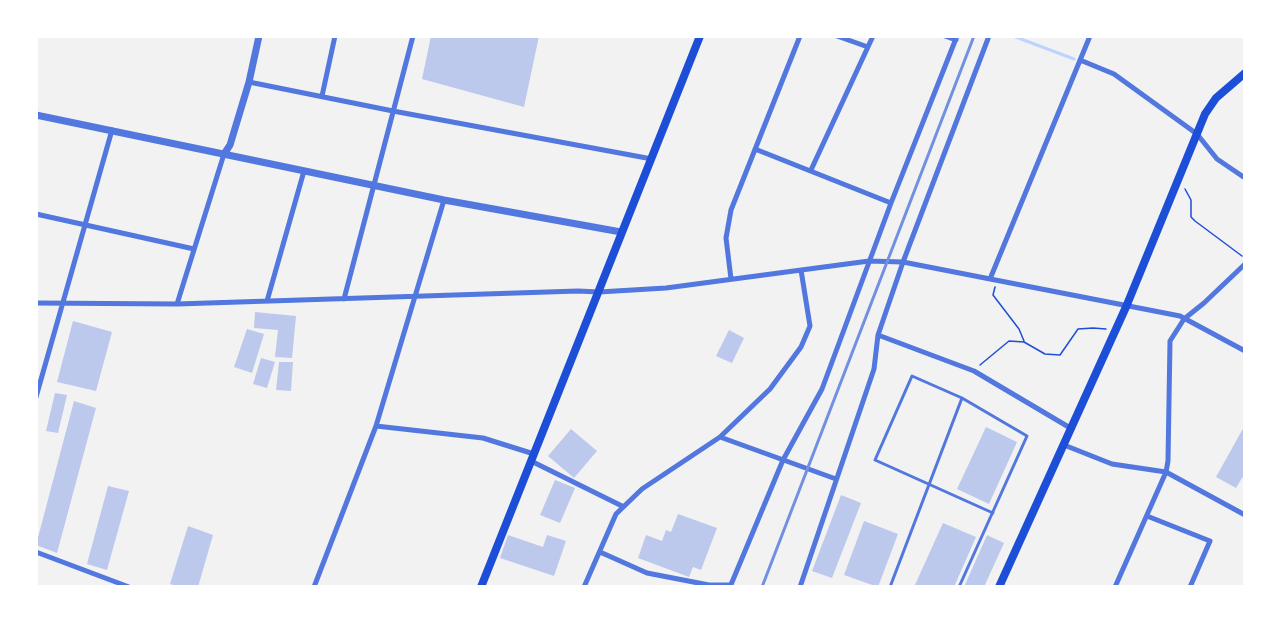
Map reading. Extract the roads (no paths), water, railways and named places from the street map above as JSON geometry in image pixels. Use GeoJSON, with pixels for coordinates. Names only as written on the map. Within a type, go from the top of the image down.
{"type":"FeatureCollection","features":[{"type":"Feature","properties":{"kind":"main road"},"geometry":{"type":"LineString","coordinates":[[481,587],[700,36]]}},
{"type":"Feature","properties":{"kind":"main road"},"geometry":{"type":"LineString","coordinates":[[1000,587],[1126,307],[1205,114],[1216,98],[1245,72]]}},
{"type":"Feature","properties":{"kind":"street"},"geometry":{"type":"LineString","coordinates":[[177,304],[224,154],[230,145],[249,82],[259,36]]}},
{"type":"Feature","properties":{"kind":"street"},"geometry":{"type":"LineString","coordinates":[[321,96],[335,36]]}},
{"type":"Feature","properties":{"kind":"street"},"geometry":{"type":"LineString","coordinates":[[344,299],[413,36]]}},
{"type":"Feature","properties":{"kind":"street"},"geometry":{"type":"LineString","coordinates":[[731,279],[726,238],[731,210],[800,36]]}},
{"type":"Feature","properties":{"kind":"street"},"geometry":{"type":"LineString","coordinates":[[837,36],[868,47]]}},
{"type":"Feature","properties":{"kind":"street"},"geometry":{"type":"LineString","coordinates":[[811,170],[873,36]]}},
{"type":"Feature","properties":{"kind":"street"},"geometry":{"type":"LineString","coordinates":[[600,552],[647,573],[709,585],[730,586],[783,460],[822,389],[891,202],[957,38],[945,36]]}},
{"type":"Feature","properties":{"kind":"street"},"geometry":{"type":"LineString","coordinates":[[800,587],[874,369],[878,335],[903,262],[989,36]]}},
{"type":"Feature","properties":{"kind":"street"},"geometry":{"type":"LineString","coordinates":[[993,280],[1090,36]]}},
{"type":"Feature","properties":{"kind":"street"},"geometry":{"type":"LineString","coordinates":[[1080,60],[1114,74],[1197,134],[1217,159],[1245,177]]}},
{"type":"Feature","properties":{"kind":"street"},"geometry":{"type":"LineString","coordinates":[[249,82],[652,159]]}},
{"type":"Feature","properties":{"kind":"street"},"geometry":{"type":"LineString","coordinates":[[36,115],[444,200],[621,232]]}},
{"type":"Feature","properties":{"kind":"street"},"geometry":{"type":"LineString","coordinates":[[36,397],[112,130]]}},
{"type":"Feature","properties":{"kind":"street"},"geometry":{"type":"LineString","coordinates":[[755,149],[891,202]]}},
{"type":"Feature","properties":{"kind":"street"},"geometry":{"type":"LineString","coordinates":[[267,301],[304,171]]}},
{"type":"Feature","properties":{"kind":"street"},"geometry":{"type":"LineString","coordinates":[[314,587],[376,426],[417,296],[444,200]]}},
{"type":"Feature","properties":{"kind":"street"},"geometry":{"type":"LineString","coordinates":[[36,214],[194,249]]}},
{"type":"Feature","properties":{"kind":"street"},"geometry":{"type":"LineString","coordinates":[[36,303],[177,304],[599,292],[666,288],[869,261],[903,262],[1180,316],[1245,351]]}},
{"type":"Feature","properties":{"kind":"street"},"geometry":{"type":"LineString","coordinates":[[1115,587],[1166,472],[1170,341],[1184,319],[1245,264]]}},
{"type":"Feature","properties":{"kind":"street"},"geometry":{"type":"LineString","coordinates":[[584,587],[616,514],[622,506],[642,489],[720,437],[770,389],[801,347],[810,326],[801,270]]}},
{"type":"Feature","properties":{"kind":"street"},"geometry":{"type":"LineString","coordinates":[[878,335],[974,371],[1072,429]]}},
{"type":"Feature","properties":{"kind":"street"},"geometry":{"type":"LineString","coordinates":[[376,426],[483,438],[532,458],[622,506]]}},
{"type":"Feature","properties":{"kind":"street"},"geometry":{"type":"LineString","coordinates":[[720,437],[836,479]]}},
{"type":"Feature","properties":{"kind":"street"},"geometry":{"type":"LineString","coordinates":[[1064,445],[1112,464],[1166,472],[1245,515]]}},
{"type":"Feature","properties":{"kind":"street"},"geometry":{"type":"LineString","coordinates":[[1147,516],[1210,541],[1190,587]]}},
{"type":"Feature","properties":{"kind":"street"},"geometry":{"type":"LineString","coordinates":[[36,552],[129,587]]}},
{"type":"Feature","properties":{"kind":"lane"},"geometry":{"type":"LineString","coordinates":[[959,587],[993,513],[1027,435],[962,398],[912,376],[875,460],[993,513]]}},
{"type":"Feature","properties":{"kind":"lane"},"geometry":{"type":"LineString","coordinates":[[890,587],[962,398]]}},
{"type":"Feature","properties":{"kind":"waterway"},"geometry":{"type":"LineString","coordinates":[[1013,36],[1074,59]]}},
{"type":"Feature","properties":{"kind":"railway"},"geometry":{"type":"LineString","coordinates":[[762,587],[974,36]]}}]}
